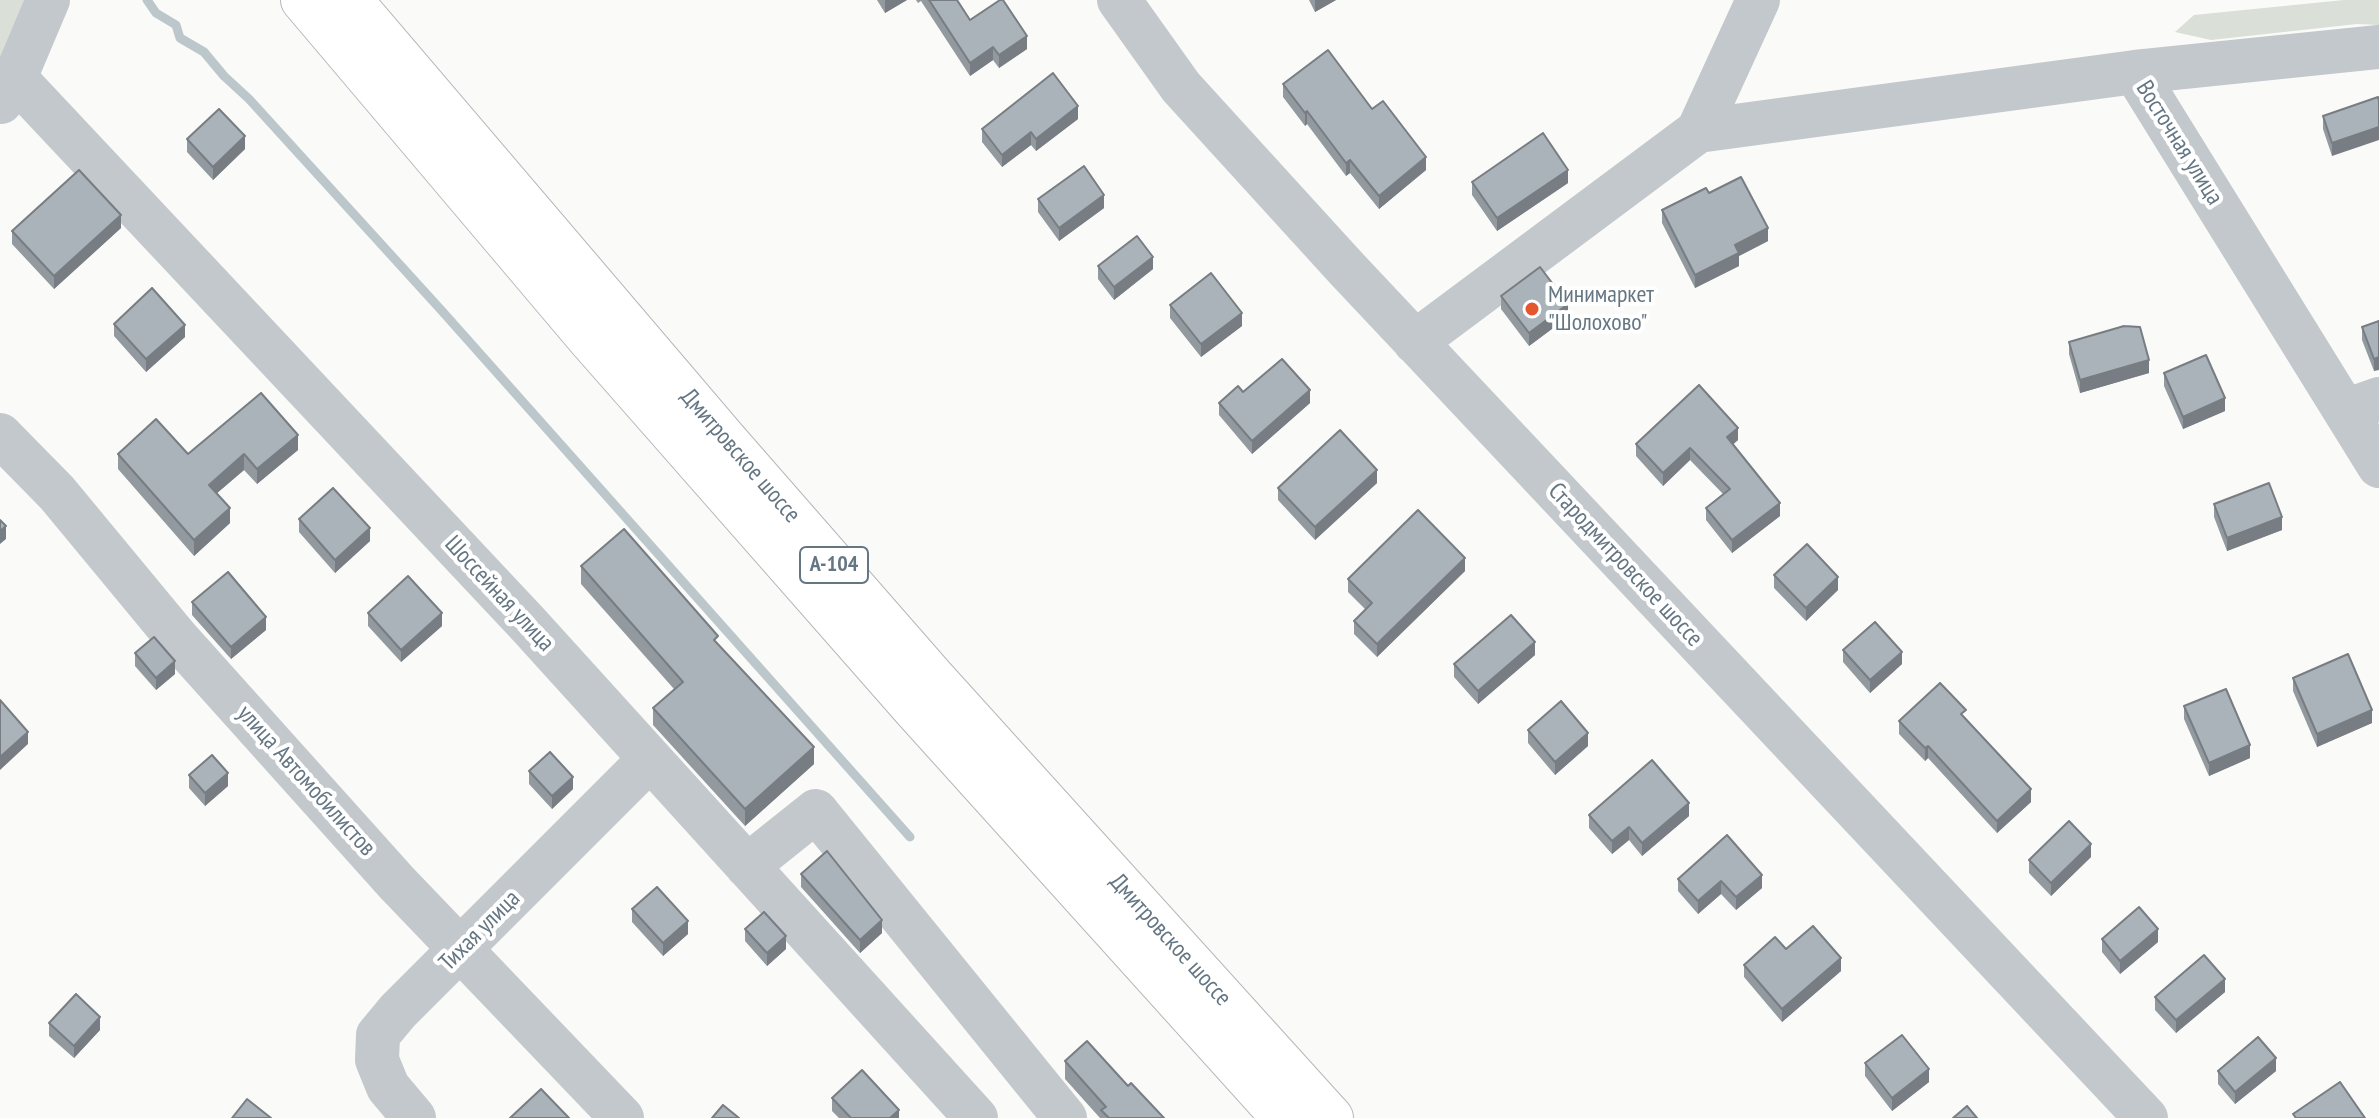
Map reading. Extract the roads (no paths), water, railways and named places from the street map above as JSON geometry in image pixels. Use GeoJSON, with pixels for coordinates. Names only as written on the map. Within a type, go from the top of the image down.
{"type":"FeatureCollection","features":[{"type":"Feature","properties":{"kind":"highway","name":"Дмитровское шоссе"},"geometry":{"type":"LineString","coordinates":[[303,0],[589,338],[915,709],[1284,1118]]}},
{"type":"Feature","properties":{"kind":"highway","name":"Дмитровское шоссе"},"geometry":{"type":"LineString","coordinates":[[350,0],[715,429],[921,665],[1331,1118]]}},
{"type":"Feature","properties":{"kind":"street"},"geometry":{"type":"LineString","coordinates":[[7,91],[48,0]]}},
{"type":"Feature","properties":{"kind":"street","name":"Стародмитровское шоссе"},"geometry":{"type":"LineString","coordinates":[[1119,0],[1181,87],[1415,342],[2146,1118]]}},
{"type":"Feature","properties":{"kind":"street"},"geometry":{"type":"LineString","coordinates":[[1415,342],[1707,144],[1758,0]]}},
{"type":"Feature","properties":{"kind":"street"},"geometry":{"type":"LineString","coordinates":[[2135,72],[2379,47]]}},
{"type":"Feature","properties":{"kind":"street","name":"Восточная улица"},"geometry":{"type":"LineString","coordinates":[[1707,144],[2135,72],[2362,405],[2379,466]]}},
{"type":"Feature","properties":{"kind":"street","name":"Шоссейная улица"},"geometry":{"type":"LineString","coordinates":[[7,91],[527,623],[976,1118]]}},
{"type":"Feature","properties":{"kind":"street","name":"улица Автомобилистов"},"geometry":{"type":"LineString","coordinates":[[0,435],[57,493],[177,638],[396,882],[622,1118]]}},
{"type":"Feature","properties":{"kind":"street","name":"Тихая улица"},"geometry":{"type":"LineString","coordinates":[[414,1118],[388,1087],[377,1060],[378,1035],[398,1011],[649,760]]}},
{"type":"Feature","properties":{"kind":"street"},"geometry":{"type":"LineString","coordinates":[[747,866],[816,811],[1065,1118]]}},
{"type":"Feature","properties":{"kind":"waterway"},"geometry":{"type":"LineString","coordinates":[[147,0],[156,13],[176,25],[180,38],[204,52],[249,99],[910,837]]}},
{"type":"Feature","properties":{"kind":"place","name":"Минимаркет \"Шолохово\""},"geometry":{"type":"Point","coordinates":[1532,309]}}]}
